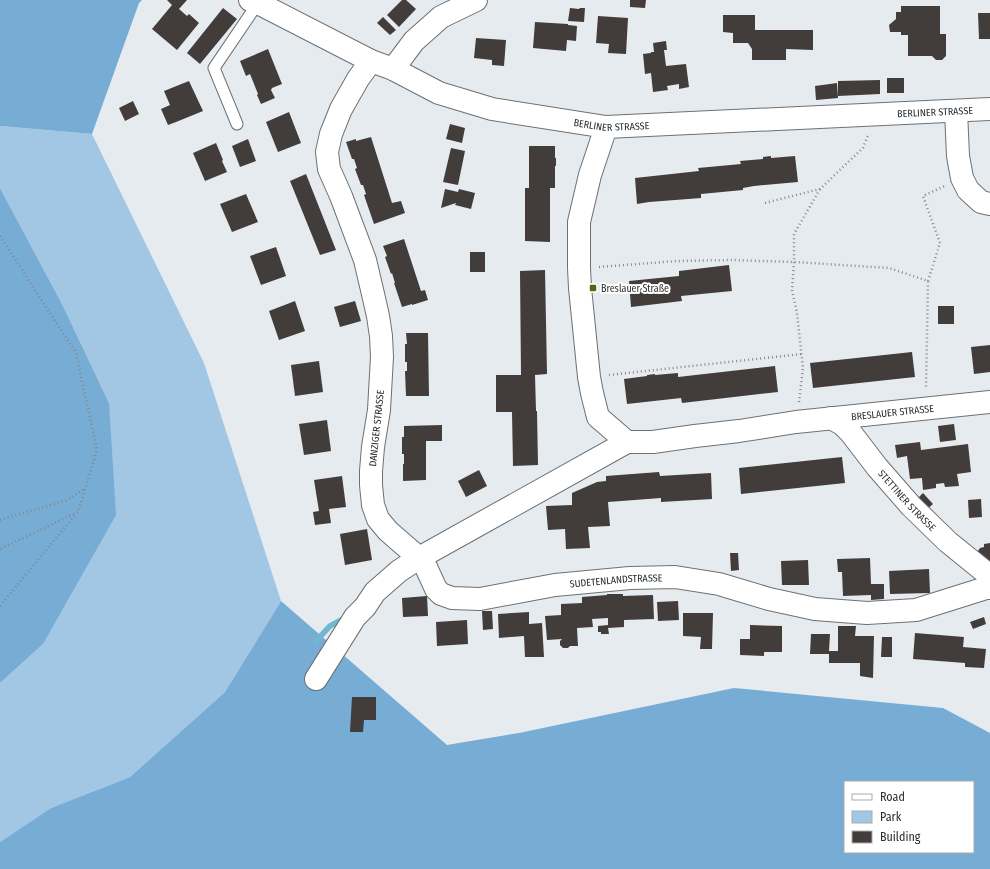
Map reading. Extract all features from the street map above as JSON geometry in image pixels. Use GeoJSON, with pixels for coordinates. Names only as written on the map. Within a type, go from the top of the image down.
{"type":"FeatureCollection","features":[{"type":"Feature","properties":{"kind":"street"},"geometry":{"type":"LineString","coordinates":[[392,69],[414,41],[441,17],[476,0]]}},
{"type":"Feature","properties":{"kind":"street","name":"BERLINER STRASSE"},"geometry":{"type":"LineString","coordinates":[[254,2],[371,61],[392,69],[439,93],[492,109],[606,127],[990,109]]}},
{"type":"Feature","properties":{"kind":"street","name":"DANZIGER STRASSE"},"geometry":{"type":"LineString","coordinates":[[371,61],[358,79],[341,109],[331,134],[327,152],[329,169],[341,196],[365,260],[375,301],[381,336],[382,357],[379,410],[371,471],[373,505],[378,518],[388,531],[419,558]]}},
{"type":"Feature","properties":{"kind":"street"},"geometry":{"type":"LineString","coordinates":[[956,111],[958,156],[962,178],[968,190],[981,202],[990,204]]}},
{"type":"Feature","properties":{"kind":"street"},"geometry":{"type":"LineString","coordinates":[[316,679],[355,617],[365,607],[375,592],[394,575],[419,558],[627,442],[598,417],[589,377],[579,268],[579,222],[590,175],[606,127]]}},
{"type":"Feature","properties":{"kind":"street","name":"BRESLAUER STRASSE"},"geometry":{"type":"LineString","coordinates":[[627,442],[653,442],[796,422],[990,402]]}},
{"type":"Feature","properties":{"kind":"street","name":"STETTINER STRASSE"},"geometry":{"type":"LineString","coordinates":[[831,418],[842,424],[851,433],[910,506],[948,542],[990,576]]}},
{"type":"Feature","properties":{"kind":"street","name":"SUDETENLANDSTRASSE"},"geometry":{"type":"LineString","coordinates":[[419,558],[425,566],[436,589],[441,594],[452,598],[480,599],[555,585],[630,578],[675,577],[719,584],[770,599],[815,609],[867,613],[916,610],[990,588]]}},
{"type":"Feature","properties":{"kind":"lane","name":"BERLINER STRASSE"},"geometry":{"type":"LineString","coordinates":[[237,124],[214,68],[254,2]]}},
{"type":"Feature","properties":{"kind":"path"},"geometry":{"type":"LineString","coordinates":[[796,422],[803,368],[797,313],[792,290],[794,234],[820,189],[863,148],[877,114]]}},
{"type":"Feature","properties":{"kind":"path"},"geometry":{"type":"LineString","coordinates":[[926,409],[928,281],[940,242],[923,196],[962,178]]}},
{"type":"Feature","properties":{"kind":"path"},"geometry":{"type":"LineString","coordinates":[[765,203],[820,189]]}},
{"type":"Feature","properties":{"kind":"path"},"geometry":{"type":"LineString","coordinates":[[0,236],[76,353],[96,450],[78,512],[0,606]]}},
{"type":"Feature","properties":{"kind":"path"},"geometry":{"type":"LineString","coordinates":[[579,268],[677,261],[731,260],[794,262],[889,268],[928,281]]}},
{"type":"Feature","properties":{"kind":"path"},"geometry":{"type":"LineString","coordinates":[[589,377],[802,354]]}},
{"type":"Feature","properties":{"kind":"path"},"geometry":{"type":"LineString","coordinates":[[0,520],[67,500],[85,489]]}},
{"type":"Feature","properties":{"kind":"path"},"geometry":{"type":"LineString","coordinates":[[0,549],[78,512]]}},
{"type":"Feature","properties":{"kind":"green space"},"geometry":{"type":"Polygon","coordinates":[[[0,126],[92,134],[204,363],[281,601],[225,692],[130,777],[51,808],[0,842],[0,683],[43,644],[109,403],[62,304],[0,188],[0,126]]]}},
{"type":"Feature","properties":{"kind":"shaded area"},"geometry":{"type":"Polygon","coordinates":[[[0,0],[142,0],[139,3],[92,134],[0,126],[0,0]]]}},
{"type":"Feature","properties":{"kind":"shaded area"},"geometry":{"type":"Polygon","coordinates":[[[0,188],[62,304],[109,403],[116,515],[43,644],[0,683],[0,188]]]}},
{"type":"Feature","properties":{"kind":"shaded area"},"geometry":{"type":"Polygon","coordinates":[[[281,601],[447,745],[519,733],[734,688],[943,708],[990,733],[990,869],[0,869],[0,842],[51,808],[130,777],[225,692],[281,601]]]}},
{"type":"Feature","properties":{"kind":"building"},"geometry":{"type":"Polygon","coordinates":[[[167,0],[187,0],[179,9],[187,16],[189,14],[199,23],[177,50],[152,29],[172,5],[167,0]]]}},
{"type":"Feature","properties":{"kind":"building"},"geometry":{"type":"Polygon","coordinates":[[[402,0],[406,0],[416,9],[399,27],[387,15],[402,0]]]}},
{"type":"Feature","properties":{"kind":"building"},"geometry":{"type":"Polygon","coordinates":[[[630,0],[646,0],[645,8],[630,7],[630,0]]]}},
{"type":"Feature","properties":{"kind":"building"},"geometry":{"type":"Polygon","coordinates":[[[901,6],[940,6],[940,34],[946,34],[946,56],[942,60],[936,60],[932,56],[908,56],[908,35],[901,35],[901,32],[890,32],[889,25],[896,19],[896,12],[901,12],[901,6]]]}},
{"type":"Feature","properties":{"kind":"building"},"geometry":{"type":"Polygon","coordinates":[[[223,8],[237,19],[200,64],[187,53],[223,8]]]}},
{"type":"Feature","properties":{"kind":"building"},"geometry":{"type":"Polygon","coordinates":[[[570,8],[585,8],[584,22],[568,21],[570,8]]]}},
{"type":"Feature","properties":{"kind":"building"},"geometry":{"type":"Polygon","coordinates":[[[978,13],[990,13],[990,39],[979,39],[978,13]]]}},
{"type":"Feature","properties":{"kind":"building"},"geometry":{"type":"Polygon","coordinates":[[[723,15],[755,15],[755,30],[813,30],[813,50],[786,49],[786,60],[752,60],[752,49],[748,43],[733,43],[733,33],[723,32],[723,15]]]}},
{"type":"Feature","properties":{"kind":"building"},"geometry":{"type":"Polygon","coordinates":[[[598,16],[628,18],[626,54],[608,53],[609,44],[596,43],[598,16]]]}},
{"type":"Feature","properties":{"kind":"building"},"geometry":{"type":"Polygon","coordinates":[[[383,17],[396,30],[390,35],[377,23],[383,17]]]}},
{"type":"Feature","properties":{"kind":"building"},"geometry":{"type":"Polygon","coordinates":[[[535,22],[577,26],[576,41],[567,40],[566,51],[533,48],[535,22]]]}},
{"type":"Feature","properties":{"kind":"building"},"geometry":{"type":"Polygon","coordinates":[[[476,38],[506,40],[504,66],[492,65],[492,60],[474,58],[476,38]]]}},
{"type":"Feature","properties":{"kind":"building"},"geometry":{"type":"Polygon","coordinates":[[[666,41],[667,50],[664,50],[666,66],[686,64],[689,87],[679,89],[679,84],[667,86],[668,90],[653,92],[651,73],[645,74],[643,54],[654,52],[653,43],[666,41]]]}},
{"type":"Feature","properties":{"kind":"building"},"geometry":{"type":"Polygon","coordinates":[[[268,49],[282,84],[272,88],[271,90],[275,98],[261,104],[250,74],[246,76],[240,61],[268,49]]]}},
{"type":"Feature","properties":{"kind":"building"},"geometry":{"type":"Polygon","coordinates":[[[887,78],[904,78],[904,93],[887,93],[887,78]]]}},
{"type":"Feature","properties":{"kind":"building"},"geometry":{"type":"Polygon","coordinates":[[[880,80],[880,94],[838,96],[838,81],[880,80]]]}},
{"type":"Feature","properties":{"kind":"building"},"geometry":{"type":"Polygon","coordinates":[[[189,81],[203,111],[168,125],[161,109],[170,105],[164,91],[189,81]]]}},
{"type":"Feature","properties":{"kind":"building"},"geometry":{"type":"Polygon","coordinates":[[[837,83],[838,98],[816,100],[815,86],[837,83]]]}},
{"type":"Feature","properties":{"kind":"building"},"geometry":{"type":"Polygon","coordinates":[[[133,101],[139,114],[125,121],[119,108],[133,101]]]}},
{"type":"Feature","properties":{"kind":"building"},"geometry":{"type":"Polygon","coordinates":[[[289,112],[301,143],[278,152],[266,122],[289,112]]]}},
{"type":"Feature","properties":{"kind":"building"},"geometry":{"type":"Polygon","coordinates":[[[450,124],[465,128],[462,143],[446,139],[450,124]]]}},
{"type":"Feature","properties":{"kind":"building"},"geometry":{"type":"Polygon","coordinates":[[[371,137],[392,203],[401,201],[405,213],[374,224],[364,195],[366,194],[363,185],[361,185],[355,169],[357,168],[354,159],[352,159],[346,142],[371,137]]]}},
{"type":"Feature","properties":{"kind":"building"},"geometry":{"type":"Polygon","coordinates":[[[248,139],[256,161],[240,167],[232,146],[248,139]]]}},
{"type":"Feature","properties":{"kind":"building"},"geometry":{"type":"Polygon","coordinates":[[[216,143],[227,172],[205,181],[193,153],[216,143]]]}},
{"type":"Feature","properties":{"kind":"building"},"geometry":{"type":"Polygon","coordinates":[[[529,146],[555,146],[555,188],[550,188],[550,242],[525,241],[525,188],[529,188],[529,146]]]}},
{"type":"Feature","properties":{"kind":"building"},"geometry":{"type":"Polygon","coordinates":[[[451,148],[465,151],[458,185],[443,182],[451,148]]]}},
{"type":"Feature","properties":{"kind":"building"},"geometry":{"type":"Polygon","coordinates":[[[771,156],[771,158],[795,156],[798,182],[754,186],[743,188],[743,190],[701,194],[701,198],[637,204],[635,178],[699,171],[698,168],[741,164],[740,161],[763,159],[763,157],[771,156]]]}},
{"type":"Feature","properties":{"kind":"building"},"geometry":{"type":"Polygon","coordinates":[[[306,174],[336,250],[320,255],[290,181],[306,174]]]}},
{"type":"Feature","properties":{"kind":"building"},"geometry":{"type":"Polygon","coordinates":[[[445,189],[458,192],[459,189],[475,193],[471,209],[455,205],[456,203],[441,208],[445,189]]]}},
{"type":"Feature","properties":{"kind":"building"},"geometry":{"type":"Polygon","coordinates":[[[246,194],[258,222],[232,232],[220,204],[246,194]]]}},
{"type":"Feature","properties":{"kind":"building"},"geometry":{"type":"Polygon","coordinates":[[[404,239],[421,291],[425,290],[428,300],[402,307],[392,273],[391,274],[385,257],[387,256],[383,246],[404,239]]]}},
{"type":"Feature","properties":{"kind":"building"},"geometry":{"type":"Polygon","coordinates":[[[276,247],[286,276],[261,285],[250,256],[276,247]]]}},
{"type":"Feature","properties":{"kind":"building"},"geometry":{"type":"Polygon","coordinates":[[[470,252],[485,252],[485,272],[470,272],[470,252]]]}},
{"type":"Feature","properties":{"kind":"building"},"geometry":{"type":"Polygon","coordinates":[[[729,265],[732,291],[681,296],[682,301],[631,307],[629,281],[679,276],[679,271],[729,265]]]}},
{"type":"Feature","properties":{"kind":"building"},"geometry":{"type":"Polygon","coordinates":[[[545,270],[547,374],[535,375],[538,465],[513,466],[512,412],[496,412],[496,375],[521,375],[520,271],[545,270]]]}},
{"type":"Feature","properties":{"kind":"building"},"geometry":{"type":"Polygon","coordinates":[[[295,301],[305,331],[279,340],[269,311],[295,301]]]}},
{"type":"Feature","properties":{"kind":"building"},"geometry":{"type":"Polygon","coordinates":[[[355,301],[361,321],[340,327],[334,307],[355,301]]]}},
{"type":"Feature","properties":{"kind":"building"},"geometry":{"type":"Polygon","coordinates":[[[938,306],[954,306],[954,324],[938,324],[938,306]]]}},
{"type":"Feature","properties":{"kind":"building"},"geometry":{"type":"Polygon","coordinates":[[[406,333],[428,333],[429,396],[406,396],[406,333]]]}},
{"type":"Feature","properties":{"kind":"building"},"geometry":{"type":"Polygon","coordinates":[[[990,345],[990,372],[974,374],[971,347],[990,345]]]}},
{"type":"Feature","properties":{"kind":"building"},"geometry":{"type":"Polygon","coordinates":[[[912,352],[915,377],[813,388],[810,363],[912,352]]]}},
{"type":"Feature","properties":{"kind":"building"},"geometry":{"type":"Polygon","coordinates":[[[319,361],[323,392],[295,396],[291,365],[319,361]]]}},
{"type":"Feature","properties":{"kind":"building"},"geometry":{"type":"Polygon","coordinates":[[[775,366],[778,392],[682,403],[681,398],[627,404],[624,379],[655,374],[678,373],[678,377],[775,366]]]}},
{"type":"Feature","properties":{"kind":"building"},"geometry":{"type":"Polygon","coordinates":[[[327,420],[331,451],[304,455],[299,424],[327,420]]]}},
{"type":"Feature","properties":{"kind":"building"},"geometry":{"type":"Polygon","coordinates":[[[954,424],[956,440],[940,442],[938,426],[954,424]]]}},
{"type":"Feature","properties":{"kind":"building"},"geometry":{"type":"Polygon","coordinates":[[[442,425],[442,441],[426,441],[426,480],[403,481],[404,454],[402,454],[402,437],[404,437],[404,426],[442,425]]]}},
{"type":"Feature","properties":{"kind":"building"},"geometry":{"type":"Polygon","coordinates":[[[920,442],[921,450],[968,444],[971,472],[957,474],[959,486],[945,487],[944,483],[936,484],[936,488],[923,490],[922,478],[910,479],[907,456],[897,458],[895,445],[920,442]]]}},
{"type":"Feature","properties":{"kind":"building"},"geometry":{"type":"Polygon","coordinates":[[[842,457],[845,483],[741,494],[739,468],[842,457]]]}},
{"type":"Feature","properties":{"kind":"building"},"geometry":{"type":"Polygon","coordinates":[[[479,470],[487,486],[466,497],[458,481],[479,470]]]}},
{"type":"Feature","properties":{"kind":"building"},"geometry":{"type":"Polygon","coordinates":[[[659,472],[660,476],[711,473],[712,499],[661,502],[661,498],[608,502],[610,526],[588,527],[590,548],[566,549],[565,529],[548,530],[546,506],[572,505],[572,493],[597,482],[606,481],[606,476],[659,472]]]}},
{"type":"Feature","properties":{"kind":"building"},"geometry":{"type":"Polygon","coordinates":[[[342,476],[346,507],[329,509],[331,523],[315,525],[313,512],[319,511],[314,480],[342,476]]]}},
{"type":"Feature","properties":{"kind":"building"},"geometry":{"type":"Polygon","coordinates":[[[923,493],[933,504],[924,512],[914,502],[923,493]]]}},
{"type":"Feature","properties":{"kind":"building"},"geometry":{"type":"Polygon","coordinates":[[[981,499],[982,517],[969,518],[968,500],[981,499]]]}},
{"type":"Feature","properties":{"kind":"building"},"geometry":{"type":"Polygon","coordinates":[[[367,529],[372,560],[345,565],[340,534],[367,529]]]}},
{"type":"Feature","properties":{"kind":"building"},"geometry":{"type":"Polygon","coordinates":[[[990,543],[990,561],[980,561],[974,557],[980,548],[984,547],[984,544],[990,543]]]}},
{"type":"Feature","properties":{"kind":"building"},"geometry":{"type":"Polygon","coordinates":[[[730,553],[738,553],[739,570],[731,571],[730,553]]]}},
{"type":"Feature","properties":{"kind":"building"},"geometry":{"type":"Polygon","coordinates":[[[870,558],[871,584],[884,584],[884,599],[871,600],[871,595],[843,596],[842,572],[838,572],[837,559],[870,558]]]}},
{"type":"Feature","properties":{"kind":"building"},"geometry":{"type":"Polygon","coordinates":[[[808,560],[809,585],[782,585],[781,561],[808,560]]]}},
{"type":"Feature","properties":{"kind":"building"},"geometry":{"type":"Polygon","coordinates":[[[929,569],[930,593],[890,594],[889,571],[929,569]]]}},
{"type":"Feature","properties":{"kind":"building"},"geometry":{"type":"Polygon","coordinates":[[[623,594],[623,596],[653,595],[654,619],[624,620],[624,627],[608,628],[609,634],[601,634],[601,632],[598,632],[598,626],[608,625],[608,618],[592,619],[593,627],[577,628],[578,646],[563,648],[560,645],[560,641],[562,639],[547,640],[545,616],[561,615],[561,604],[582,603],[582,597],[623,594]]]}},
{"type":"Feature","properties":{"kind":"building"},"geometry":{"type":"Polygon","coordinates":[[[427,596],[428,616],[403,617],[402,598],[427,596]]]}},
{"type":"Feature","properties":{"kind":"building"},"geometry":{"type":"Polygon","coordinates":[[[678,601],[679,620],[658,621],[657,602],[678,601]]]}},
{"type":"Feature","properties":{"kind":"building"},"geometry":{"type":"Polygon","coordinates":[[[482,611],[492,611],[493,629],[483,630],[482,611]]]}},
{"type":"Feature","properties":{"kind":"building"},"geometry":{"type":"Polygon","coordinates":[[[529,612],[529,624],[542,623],[544,657],[525,657],[524,636],[499,638],[498,614],[529,612]]]}},
{"type":"Feature","properties":{"kind":"building"},"geometry":{"type":"Polygon","coordinates":[[[683,613],[713,613],[712,649],[700,649],[701,637],[683,636],[683,613]]]}},
{"type":"Feature","properties":{"kind":"building"},"geometry":{"type":"Polygon","coordinates":[[[984,617],[986,624],[973,629],[970,622],[984,617]]]}},
{"type":"Feature","properties":{"kind":"building"},"geometry":{"type":"Polygon","coordinates":[[[467,620],[468,644],[437,646],[436,622],[467,620]]]}},
{"type":"Feature","properties":{"kind":"building"},"geometry":{"type":"Polygon","coordinates":[[[750,625],[782,626],[782,652],[764,652],[764,656],[740,655],[740,639],[750,639],[750,625]]]}},
{"type":"Feature","properties":{"kind":"building"},"geometry":{"type":"Polygon","coordinates":[[[838,626],[856,626],[855,636],[874,636],[873,678],[860,676],[860,663],[829,663],[829,654],[810,654],[811,634],[830,634],[829,651],[838,651],[838,626]]]}},
{"type":"Feature","properties":{"kind":"building"},"geometry":{"type":"Polygon","coordinates":[[[915,633],[964,637],[963,647],[986,649],[984,668],[965,667],[965,663],[913,659],[915,633]]]}},
{"type":"Feature","properties":{"kind":"building"},"geometry":{"type":"Polygon","coordinates":[[[882,637],[892,637],[892,657],[881,657],[882,637]]]}},
{"type":"Feature","properties":{"kind":"building"},"geometry":{"type":"Polygon","coordinates":[[[352,697],[376,697],[376,720],[364,720],[363,732],[350,732],[352,697]]]}},
{"type":"Feature","properties":{"kind":"waterway"},"geometry":{"type":"LineString","coordinates":[[315,642],[330,626],[345,618]]}},
{"type":"Feature","properties":{"kind":"place","name":"Breslauer Straße"},"geometry":{"type":"Point","coordinates":[593,288]}}]}
